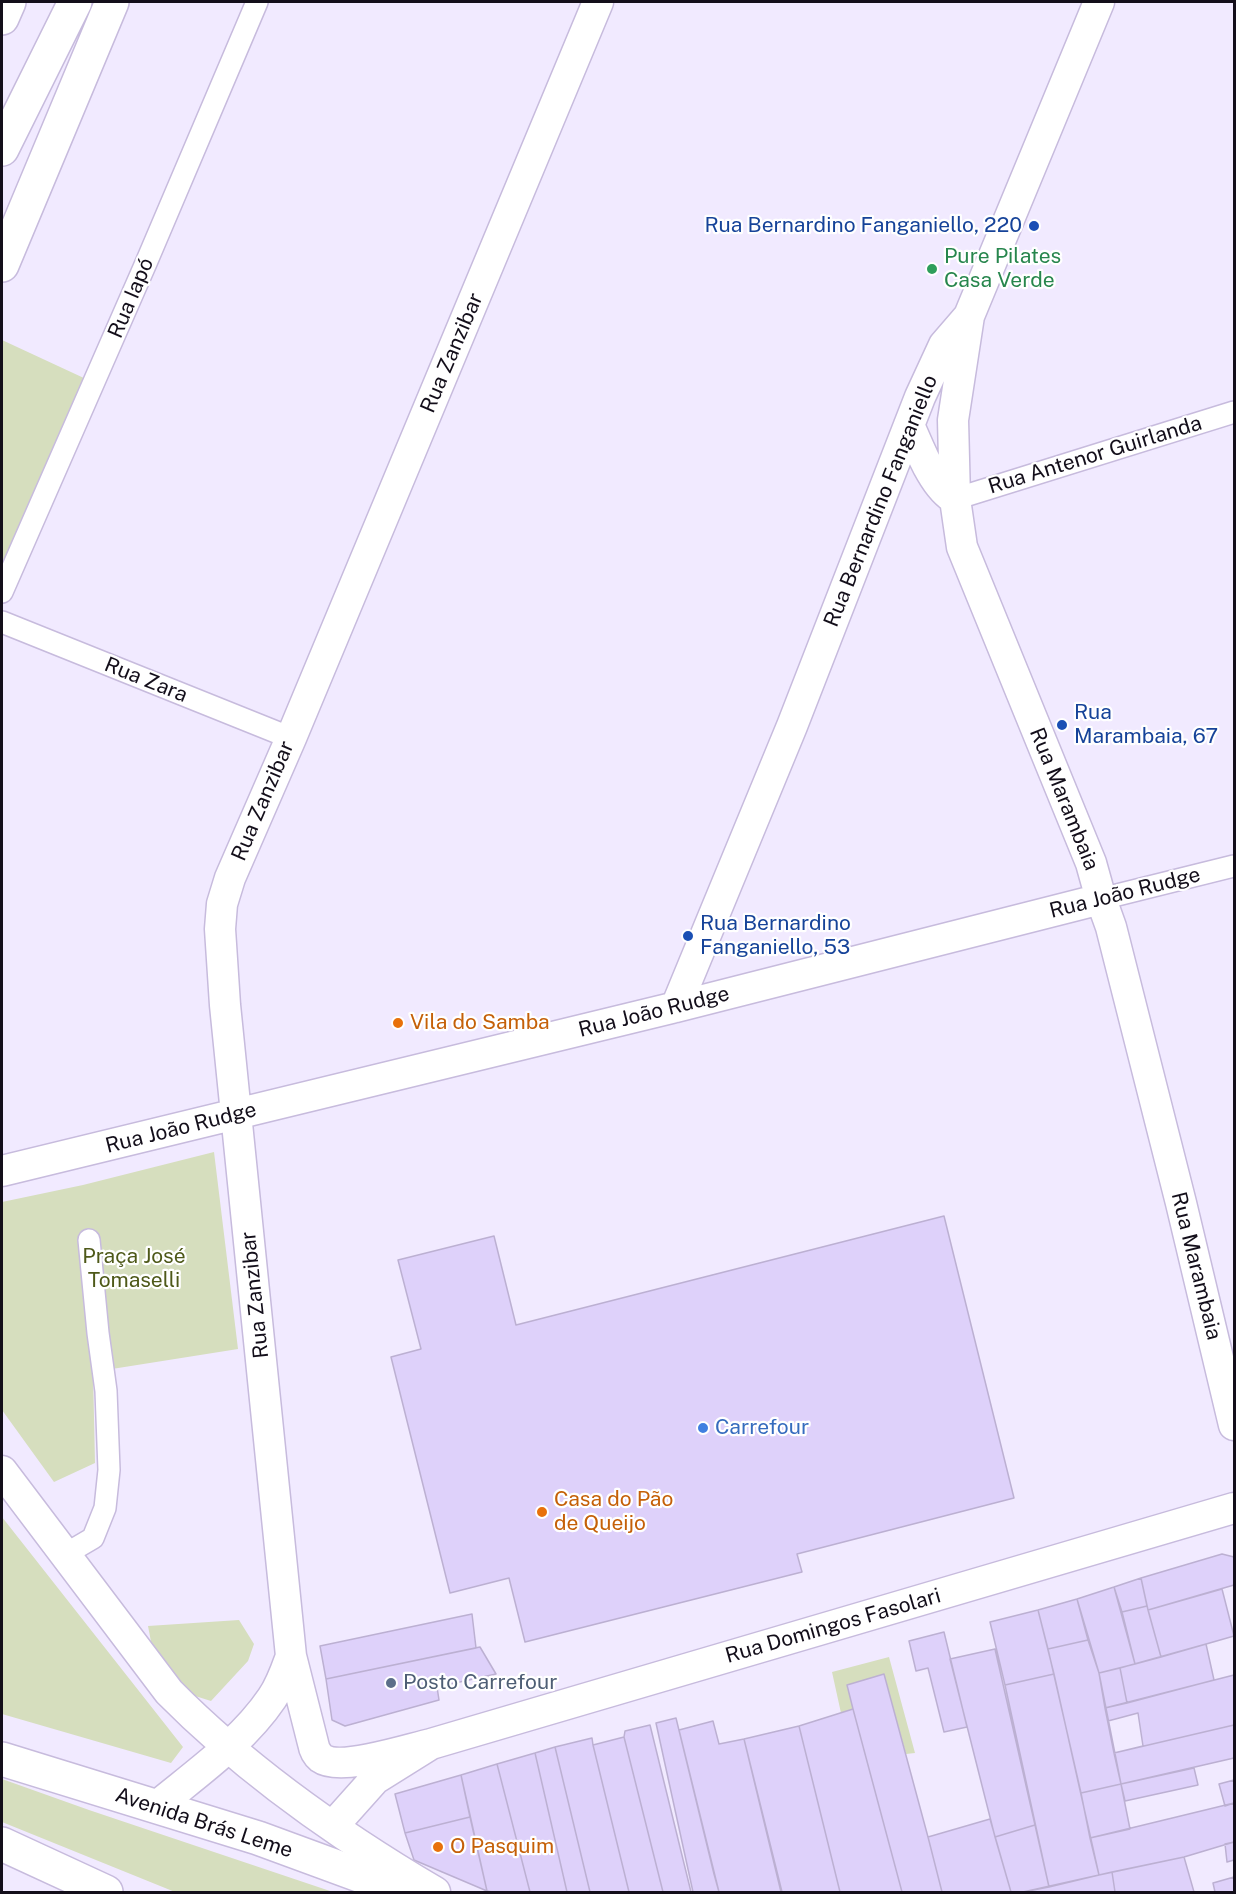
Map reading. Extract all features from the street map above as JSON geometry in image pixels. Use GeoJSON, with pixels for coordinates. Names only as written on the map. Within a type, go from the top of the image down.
{"type":"FeatureCollection","features":[{"type":"Feature","properties":{"kind":"main road"},"geometry":{"type":"LineString","coordinates":[[2,18],[9,2]]}},
{"type":"Feature","properties":{"kind":"main road"},"geometry":{"type":"LineString","coordinates":[[2,149],[75,2]]}},
{"type":"Feature","properties":{"kind":"main road"},"geometry":{"type":"LineString","coordinates":[[2,265],[112,2]]}},
{"type":"Feature","properties":{"kind":"main road","name":"Avenida Brás Leme"},"geometry":{"type":"LineString","coordinates":[[2,1759],[258,1838],[405,1893]]}},
{"type":"Feature","properties":{"kind":"main road"},"geometry":{"type":"LineString","coordinates":[[2,1845],[106,1893]]}},
{"type":"Feature","properties":{"kind":"street","name":"Rua Iapó"},"geometry":{"type":"LineString","coordinates":[[2,592],[257,2]]}},
{"type":"Feature","properties":{"kind":"street","name":"Rua Zanzibar"},"geometry":{"type":"LineString","coordinates":[[312,1743],[291,1656],[222,960],[220,929],[222,904],[230,878],[291,738],[598,2]]}},
{"type":"Feature","properties":{"kind":"street","name":"Rua Bernardino Fanganiello"},"geometry":{"type":"LineString","coordinates":[[676,1007],[792,726],[909,424],[944,345],[969,316],[1099,2]]}},
{"type":"Feature","properties":{"kind":"street","name":"Rua Marambaia"},"geometry":{"type":"LineString","coordinates":[[969,316],[952,420],[955,499],[962,547],[1091,863],[1112,927],[1179,1192],[1234,1425]]}},
{"type":"Feature","properties":{"kind":"street","name":"Rua Antenor Guirlanda"},"geometry":{"type":"LineString","coordinates":[[955,499],[1234,412]]}},
{"type":"Feature","properties":{"kind":"street"},"geometry":{"type":"LineString","coordinates":[[909,424],[924,459],[937,481],[946,494],[955,499]]}},
{"type":"Feature","properties":{"kind":"street","name":"Rua Zara"},"geometry":{"type":"LineString","coordinates":[[2,622],[291,738]]}},
{"type":"Feature","properties":{"kind":"street","name":"Rua João Rudge"},"geometry":{"type":"LineString","coordinates":[[2,1171],[676,1007],[1234,866]]}},
{"type":"Feature","properties":{"kind":"street"},"geometry":{"type":"LineString","coordinates":[[64,1555],[93,1538],[105,1508],[109,1470],[106,1391],[89,1240]]}},
{"type":"Feature","properties":{"kind":"street"},"geometry":{"type":"LineString","coordinates":[[2,1471],[169,1692],[227,1748],[333,1826],[435,1893]]}},
{"type":"Feature","properties":{"kind":"street","name":"Rua Domingos Fasolari"},"geometry":{"type":"LineString","coordinates":[[312,1743],[320,1758],[335,1763],[352,1762],[431,1744],[1234,1508]]}},
{"type":"Feature","properties":{"kind":"street","name":"Rua Zanzibar"},"geometry":{"type":"LineString","coordinates":[[157,1806],[227,1748],[256,1719],[273,1697],[284,1677],[291,1656]]}},
{"type":"Feature","properties":{"kind":"street","name":"Rua Domingos Fasolari"},"geometry":{"type":"LineString","coordinates":[[333,1826],[375,1779],[431,1744]]}},
{"type":"Feature","properties":{"kind":"green space"},"geometry":{"type":"Polygon","coordinates":[[[2,340],[86,379],[2,568],[2,340]]]}},
{"type":"Feature","properties":{"kind":"green space","name":"Praça José Tomaselli"},"geometry":{"type":"Polygon","coordinates":[[[214,1152],[238,1349],[93,1372],[95,1463],[54,1482],[2,1410],[2,1202],[83,1185],[214,1152]]]}},
{"type":"Feature","properties":{"kind":"green space"},"geometry":{"type":"Polygon","coordinates":[[[2,1517],[183,1747],[171,1763],[2,1714],[2,1517]]]}},
{"type":"Feature","properties":{"kind":"green space"},"geometry":{"type":"Polygon","coordinates":[[[239,1620],[254,1644],[248,1661],[211,1701],[192,1695],[153,1652],[148,1626],[239,1620]]]}},
{"type":"Feature","properties":{"kind":"green space"},"geometry":{"type":"Polygon","coordinates":[[[889,1657],[915,1753],[906,1754],[884,1675],[847,1685],[853,1709],[841,1713],[832,1672],[889,1657]]]}},
{"type":"Feature","properties":{"kind":"green space"},"geometry":{"type":"Polygon","coordinates":[[[2,1779],[333,1892],[175,1892],[2,1822],[2,1779]]]}},
{"type":"Feature","properties":{"kind":"building","name":"Carrefour"},"geometry":{"type":"Polygon","coordinates":[[[944,1216],[1014,1498],[797,1554],[802,1572],[525,1642],[509,1578],[450,1593],[391,1357],[421,1349],[398,1260],[494,1236],[516,1325],[944,1216]]]}},
{"type":"Feature","properties":{"kind":"building"},"geometry":{"type":"Polygon","coordinates":[[[1222,1554],[1234,1557],[1234,1585],[1148,1610],[1141,1578],[1222,1554]]]}},
{"type":"Feature","properties":{"kind":"building"},"geometry":{"type":"Polygon","coordinates":[[[1141,1578],[1147,1606],[1122,1612],[1114,1587],[1141,1578]]]}},
{"type":"Feature","properties":{"kind":"building"},"geometry":{"type":"Polygon","coordinates":[[[1114,1587],[1135,1664],[1099,1673],[1077,1599],[1114,1587]]]}},
{"type":"Feature","properties":{"kind":"building"},"geometry":{"type":"Polygon","coordinates":[[[1222,1589],[1234,1636],[1161,1657],[1148,1610],[1222,1589]]]}},
{"type":"Feature","properties":{"kind":"building"},"geometry":{"type":"Polygon","coordinates":[[[1077,1599],[1088,1640],[1048,1649],[1038,1610],[1077,1599]]]}},
{"type":"Feature","properties":{"kind":"building"},"geometry":{"type":"Polygon","coordinates":[[[1147,1606],[1161,1657],[1135,1664],[1122,1612],[1147,1606]]]}},
{"type":"Feature","properties":{"kind":"building"},"geometry":{"type":"Polygon","coordinates":[[[1038,1610],[1054,1674],[1005,1685],[990,1622],[1038,1610]]]}},
{"type":"Feature","properties":{"kind":"building"},"geometry":{"type":"Polygon","coordinates":[[[472,1614],[476,1648],[326,1679],[320,1646],[472,1614]]]}},
{"type":"Feature","properties":{"kind":"building"},"geometry":{"type":"Polygon","coordinates":[[[944,1632],[967,1727],[944,1732],[928,1668],[916,1671],[909,1641],[944,1632]]]}},
{"type":"Feature","properties":{"kind":"building"},"geometry":{"type":"Polygon","coordinates":[[[1088,1640],[1099,1673],[1121,1784],[1081,1793],[1048,1649],[1088,1640]]]}},
{"type":"Feature","properties":{"kind":"building"},"geometry":{"type":"Polygon","coordinates":[[[1206,1644],[1214,1680],[1127,1703],[1120,1668],[1206,1644]]]}},
{"type":"Feature","properties":{"kind":"building","name":"Posto Carrefour"},"geometry":{"type":"Polygon","coordinates":[[[480,1647],[496,1674],[437,1687],[439,1700],[345,1726],[332,1720],[326,1679],[480,1647]]]}},
{"type":"Feature","properties":{"kind":"building"},"geometry":{"type":"Polygon","coordinates":[[[995,1649],[1035,1825],[995,1837],[950,1659],[995,1649]]]}},
{"type":"Feature","properties":{"kind":"building"},"geometry":{"type":"Polygon","coordinates":[[[1120,1668],[1127,1703],[1105,1708],[1099,1673],[1120,1668]]]}},
{"type":"Feature","properties":{"kind":"building"},"geometry":{"type":"Polygon","coordinates":[[[884,1674],[942,1892],[902,1892],[853,1709],[847,1685],[884,1674]]]}},
{"type":"Feature","properties":{"kind":"building"},"geometry":{"type":"Polygon","coordinates":[[[1054,1674],[1099,1875],[1049,1887],[1005,1685],[1054,1674]]]}},
{"type":"Feature","properties":{"kind":"building"},"geometry":{"type":"Polygon","coordinates":[[[1234,1675],[1234,1725],[1114,1753],[1105,1708],[1234,1675]]]}},
{"type":"Feature","properties":{"kind":"building"},"geometry":{"type":"Polygon","coordinates":[[[853,1709],[902,1892],[840,1892],[799,1726],[853,1709]]]}},
{"type":"Feature","properties":{"kind":"building"},"geometry":{"type":"Polygon","coordinates":[[[1138,1713],[1143,1746],[1114,1753],[1108,1721],[1138,1713]]]}},
{"type":"Feature","properties":{"kind":"building"},"geometry":{"type":"Polygon","coordinates":[[[676,1718],[719,1892],[693,1892],[656,1723],[676,1718]]]}},
{"type":"Feature","properties":{"kind":"building"},"geometry":{"type":"Polygon","coordinates":[[[713,1721],[719,1744],[744,1739],[781,1892],[719,1892],[679,1730],[713,1721]]]}},
{"type":"Feature","properties":{"kind":"building"},"geometry":{"type":"Polygon","coordinates":[[[650,1725],[691,1892],[663,1892],[624,1737],[625,1731],[650,1725]]]}},
{"type":"Feature","properties":{"kind":"building"},"geometry":{"type":"Polygon","coordinates":[[[1234,1725],[1234,1758],[1121,1784],[1114,1753],[1234,1725]]]}},
{"type":"Feature","properties":{"kind":"building"},"geometry":{"type":"Polygon","coordinates":[[[799,1726],[840,1892],[782,1892],[744,1739],[799,1726]]]}},
{"type":"Feature","properties":{"kind":"building"},"geometry":{"type":"Polygon","coordinates":[[[624,1737],[663,1892],[629,1892],[593,1745],[624,1737]]]}},
{"type":"Feature","properties":{"kind":"building"},"geometry":{"type":"Polygon","coordinates":[[[592,1738],[629,1892],[590,1892],[555,1747],[592,1738]]]}},
{"type":"Feature","properties":{"kind":"building"},"geometry":{"type":"Polygon","coordinates":[[[555,1747],[590,1892],[567,1892],[535,1753],[555,1747]]]}},
{"type":"Feature","properties":{"kind":"building"},"geometry":{"type":"Polygon","coordinates":[[[535,1753],[567,1892],[530,1892],[497,1764],[535,1753]]]}},
{"type":"Feature","properties":{"kind":"building"},"geometry":{"type":"Polygon","coordinates":[[[497,1764],[530,1892],[487,1891],[461,1775],[497,1764]]]}},
{"type":"Feature","properties":{"kind":"building"},"geometry":{"type":"Polygon","coordinates":[[[1194,1768],[1198,1785],[1125,1801],[1121,1784],[1194,1768]]]}},
{"type":"Feature","properties":{"kind":"building"},"geometry":{"type":"Polygon","coordinates":[[[461,1775],[470,1817],[405,1833],[395,1794],[461,1775]]]}},
{"type":"Feature","properties":{"kind":"building"},"geometry":{"type":"Polygon","coordinates":[[[1234,1780],[1234,1803],[1225,1806],[1219,1784],[1234,1780]]]}},
{"type":"Feature","properties":{"kind":"building"},"geometry":{"type":"Polygon","coordinates":[[[1121,1784],[1130,1829],[1090,1838],[1081,1793],[1121,1784]]]}},
{"type":"Feature","properties":{"kind":"building"},"geometry":{"type":"Polygon","coordinates":[[[1234,1803],[1234,1842],[1184,1857],[1099,1875],[1090,1838],[1234,1803]]]}},
{"type":"Feature","properties":{"kind":"building"},"geometry":{"type":"Polygon","coordinates":[[[470,1817],[487,1891],[414,1860],[405,1833],[470,1817]]]}},
{"type":"Feature","properties":{"kind":"building"},"geometry":{"type":"Polygon","coordinates":[[[990,1819],[1011,1892],[942,1892],[928,1837],[990,1819]]]}},
{"type":"Feature","properties":{"kind":"building"},"geometry":{"type":"Polygon","coordinates":[[[1035,1825],[1049,1887],[1011,1892],[995,1837],[1035,1825]]]}},
{"type":"Feature","properties":{"kind":"building"},"geometry":{"type":"Polygon","coordinates":[[[1234,1842],[1234,1860],[1227,1862],[1225,1844],[1234,1842]]]}},
{"type":"Feature","properties":{"kind":"building"},"geometry":{"type":"Polygon","coordinates":[[[1184,1857],[1194,1892],[1115,1892],[1112,1872],[1184,1857]]]}},
{"type":"Feature","properties":{"kind":"building"},"geometry":{"type":"Polygon","coordinates":[[[1112,1872],[1115,1892],[1023,1892],[1099,1875],[1112,1872]]]}},
{"type":"Feature","properties":{"kind":"building"},"geometry":{"type":"Polygon","coordinates":[[[1234,1877],[1234,1892],[1215,1892],[1213,1883],[1234,1877]]]}},
{"type":"Feature","properties":{"kind":"place","name":"Rua Bernardino Fanganiello, 220"},"geometry":{"type":"Point","coordinates":[1034,226]}},
{"type":"Feature","properties":{"kind":"place","name":"Pure Pilates Casa Verde"},"geometry":{"type":"Point","coordinates":[932,269]}},
{"type":"Feature","properties":{"kind":"place","name":"Rua Marambaia, 67"},"geometry":{"type":"Point","coordinates":[1062,725]}},
{"type":"Feature","properties":{"kind":"place","name":"Rua Bernardino Fanganiello, 53"},"geometry":{"type":"Point","coordinates":[688,936]}},
{"type":"Feature","properties":{"kind":"place","name":"Vila do Samba"},"geometry":{"type":"Point","coordinates":[398,1023]}},
{"type":"Feature","properties":{"kind":"place","name":"Carrefour"},"geometry":{"type":"Point","coordinates":[703,1428]}},
{"type":"Feature","properties":{"kind":"place","name":"Casa do Pão de Queijo"},"geometry":{"type":"Point","coordinates":[542,1512]}},
{"type":"Feature","properties":{"kind":"place","name":"Posto Carrefour"},"geometry":{"type":"Point","coordinates":[391,1683]}},
{"type":"Feature","properties":{"kind":"place","name":"O Pasquim"},"geometry":{"type":"Point","coordinates":[438,1847]}}]}
